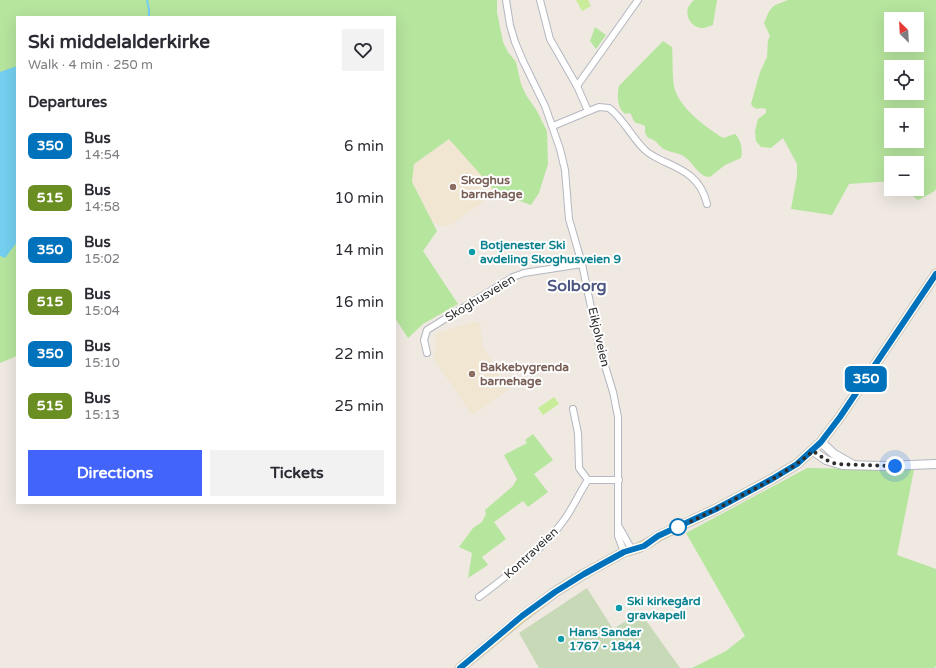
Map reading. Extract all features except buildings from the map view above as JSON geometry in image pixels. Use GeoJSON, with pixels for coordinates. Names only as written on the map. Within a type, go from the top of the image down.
{"type":"FeatureCollection","features":[{"type":"Feature","properties":{"kind":"main road"},"geometry":{"type":"LineString","coordinates":[[460,668],[544,600],[584,574],[628,550],[648,543],[658,536],[710,512],[778,477],[813,451],[851,401],[936,274]]}},
{"type":"Feature","properties":{"kind":"main road"},"geometry":{"type":"LineString","coordinates":[[821,442],[834,454],[852,464]]}},
{"type":"Feature","properties":{"kind":"main road"},"geometry":{"type":"LineString","coordinates":[[813,451],[821,458],[842,465],[852,464],[884,466],[936,464]]}},
{"type":"Feature","properties":{"kind":"street","name":"Eikjolveien"},"geometry":{"type":"LineString","coordinates":[[506,0],[510,25],[515,42],[553,126],[565,170],[569,218],[582,264],[599,346],[612,386],[618,417],[618,536],[628,550]]}},
{"type":"Feature","properties":{"kind":"street"},"geometry":{"type":"LineString","coordinates":[[540,0],[548,33],[577,86],[588,111]]}},
{"type":"Feature","properties":{"kind":"street"},"geometry":{"type":"LineString","coordinates":[[577,86],[638,0]]}},
{"type":"Feature","properties":{"kind":"street"},"geometry":{"type":"LineString","coordinates":[[553,126],[599,107],[605,107],[612,110],[645,151],[686,172],[695,179],[701,188],[707,204]]}},
{"type":"Feature","properties":{"kind":"street","name":"Skoghusveien"},"geometry":{"type":"LineString","coordinates":[[427,353],[424,340],[427,330],[509,279],[524,273],[582,264]]}},
{"type":"Feature","properties":{"kind":"street"},"geometry":{"type":"LineString","coordinates":[[573,409],[578,433],[579,468],[588,480],[619,480]]}},
{"type":"Feature","properties":{"kind":"street","name":"Kontraveien"},"geometry":{"type":"LineString","coordinates":[[479,597],[535,552],[558,528],[588,480]]}},
{"type":"Feature","properties":{"kind":"shaded area","name":"Skoghus barnehage"},"geometry":{"type":"Polygon","coordinates":[[[449,138],[496,192],[488,199],[485,197],[481,200],[483,202],[451,225],[440,226],[432,222],[412,182],[414,164],[449,138]]]}},
{"type":"Feature","properties":{"kind":"shaded area","name":"Bakkebygrenda barnehage"},"geometry":{"type":"Polygon","coordinates":[[[475,321],[480,324],[483,347],[508,390],[472,415],[434,359],[436,346],[435,334],[475,321]]]}},
{"type":"Feature","properties":{"kind":"green space"},"geometry":{"type":"Polygon","coordinates":[[[0,0],[497,0],[497,12],[503,42],[508,52],[516,62],[521,84],[526,95],[537,111],[547,131],[548,164],[539,193],[531,205],[496,192],[449,139],[414,164],[412,182],[437,231],[423,251],[458,304],[423,324],[408,338],[396,320],[396,16],[16,16],[16,356],[0,363],[0,0]]]}},
{"type":"Feature","properties":{"kind":"green space"},"geometry":{"type":"Polygon","coordinates":[[[576,0],[588,0],[591,6],[582,11],[576,0]]]}},
{"type":"Feature","properties":{"kind":"green space"},"geometry":{"type":"Polygon","coordinates":[[[694,0],[717,0],[713,25],[700,28],[693,25],[687,12],[689,6],[694,0]]]}},
{"type":"Feature","properties":{"kind":"green space"},"geometry":{"type":"Polygon","coordinates":[[[788,0],[936,0],[935,191],[918,200],[913,196],[924,196],[924,156],[884,156],[884,182],[849,184],[832,215],[791,209],[797,176],[797,164],[783,138],[771,148],[761,147],[756,141],[755,131],[758,119],[766,113],[766,109],[757,109],[751,104],[760,72],[767,57],[768,40],[770,36],[764,23],[772,7],[788,0]]]}},
{"type":"Feature","properties":{"kind":"green space"},"geometry":{"type":"Polygon","coordinates":[[[595,27],[606,35],[596,49],[590,41],[595,27]]]}},
{"type":"Feature","properties":{"kind":"green space"},"geometry":{"type":"Polygon","coordinates":[[[663,41],[672,47],[674,86],[678,97],[683,104],[702,123],[723,138],[735,134],[740,142],[742,149],[741,158],[725,165],[710,177],[700,173],[684,156],[663,149],[653,140],[648,138],[645,133],[645,126],[636,123],[631,114],[626,114],[623,112],[619,105],[619,86],[663,41]]]}},
{"type":"Feature","properties":{"kind":"green space"},"geometry":{"type":"Polygon","coordinates":[[[554,397],[559,404],[543,415],[538,408],[554,397]]]}},
{"type":"Feature","properties":{"kind":"green space"},"geometry":{"type":"Polygon","coordinates":[[[533,434],[553,460],[534,474],[548,492],[528,507],[523,501],[494,522],[506,539],[482,557],[488,565],[468,578],[472,553],[459,547],[473,528],[482,522],[486,514],[485,510],[513,486],[517,479],[504,455],[527,443],[525,440],[533,434]]]}},
{"type":"Feature","properties":{"kind":"green space"},"geometry":{"type":"Polygon","coordinates":[[[807,468],[914,470],[897,555],[936,569],[936,666],[934,668],[692,668],[726,651],[745,636],[686,533],[807,468]]]}},
{"type":"Feature","properties":{"kind":"green space"},"geometry":{"type":"Polygon","coordinates":[[[587,588],[613,629],[640,612],[680,668],[539,668],[519,633],[587,588]]]}},
{"type":"Feature","properties":{"kind":"water"},"geometry":{"type":"Polygon","coordinates":[[[16,66],[16,243],[5,258],[0,256],[0,72],[16,66]]]}},
{"type":"Feature","properties":{"kind":"waterway"},"geometry":{"type":"LineString","coordinates":[[147,0],[149,16]]}},
{"type":"Feature","properties":{"kind":"bus line","name":"350"},"geometry":{"type":"LineString","coordinates":[[460,668],[522,616],[555,592],[584,574],[626,551],[644,546],[658,536],[693,521],[783,474],[813,451],[840,417],[936,274]]}},
{"type":"Feature","properties":{"kind":"place","name":"Skoghus barnehage"},"geometry":{"type":"Point","coordinates":[453,187]}},
{"type":"Feature","properties":{"kind":"place","name":"Botjenester Ski avdeling Skoghusveien 9"},"geometry":{"type":"Point","coordinates":[472,252]}},
{"type":"Feature","properties":{"kind":"place","name":"Bakkebygrenda barnehage"},"geometry":{"type":"Point","coordinates":[472,374]}},
{"type":"Feature","properties":{"kind":"place","name":"Ski kirkegård gravkapell"},"geometry":{"type":"Point","coordinates":[619,608]}},
{"type":"Feature","properties":{"kind":"place","name":"Hans Sander 1767 - 1844"},"geometry":{"type":"Point","coordinates":[561,639]}},
{"type":"Feature","properties":{"kind":"district","name":"Solborg"},"geometry":{"type":"Point","coordinates":[577,285]}},
{"type":"Feature","properties":{"kind":"route"},"geometry":{"type":"LineString","coordinates":[[678,527],[693,521],[783,474],[813,451],[821,458],[836,464],[895,466]]}}]}
